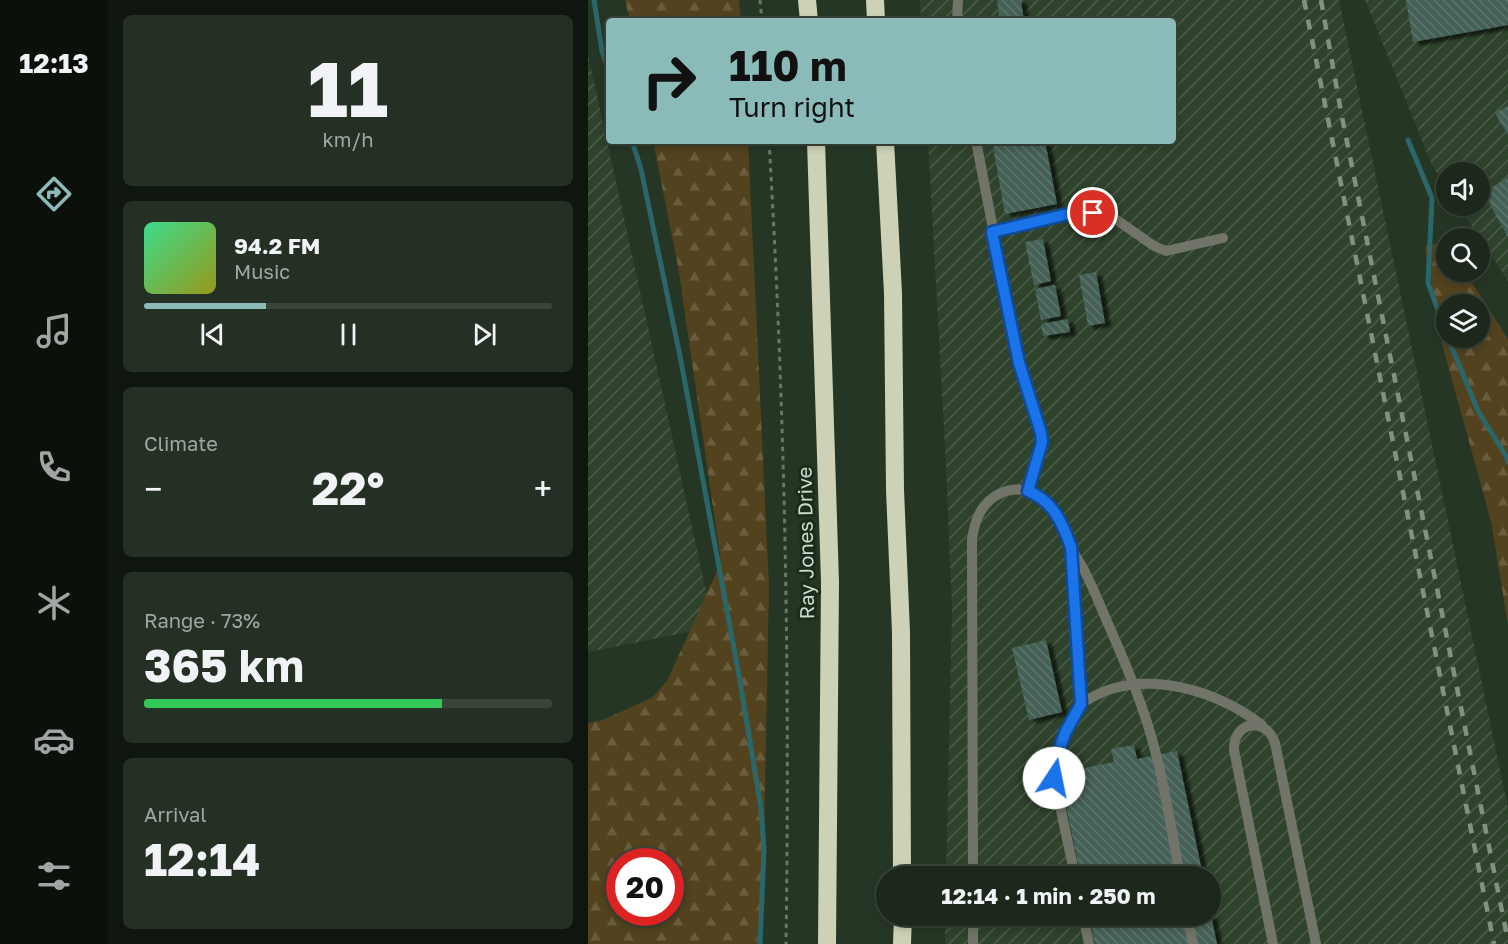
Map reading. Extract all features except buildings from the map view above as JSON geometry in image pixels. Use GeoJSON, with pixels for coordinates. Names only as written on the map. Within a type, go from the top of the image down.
{"type":"FeatureCollection","features":[{"type":"Feature","properties":{"kind":"highway"},"geometry":{"type":"LineString","coordinates":[[807,0],[809,18]]}},
{"type":"Feature","properties":{"kind":"highway"},"geometry":{"type":"LineString","coordinates":[[875,0],[876,18]]}},
{"type":"Feature","properties":{"kind":"highway","name":"Ray Jones Drive"},"geometry":{"type":"LineString","coordinates":[[816,144],[830,582],[827,944]]}},
{"type":"Feature","properties":{"kind":"highway"},"geometry":{"type":"LineString","coordinates":[[885,144],[896,409],[895,490],[901,632],[902,866]]}},
{"type":"Feature","properties":{"kind":"highway"},"geometry":{"type":"LineString","coordinates":[[902,944],[903,926]]}},
{"type":"Feature","properties":{"kind":"lane"},"geometry":{"type":"LineString","coordinates":[[957,18],[958,0]]}},
{"type":"Feature","properties":{"kind":"lane"},"geometry":{"type":"LineString","coordinates":[[977,144],[1019,363],[1041,433],[1042,442],[1028,491]]}},
{"type":"Feature","properties":{"kind":"lane"},"geometry":{"type":"LineString","coordinates":[[992,232],[1068,214],[1093,213],[1105,214],[1114,218],[1154,246],[1166,251],[1223,238]]}},
{"type":"Feature","properties":{"kind":"lane"},"geometry":{"type":"LineString","coordinates":[[973,866],[971,565],[974,527],[982,509],[996,495],[1012,489],[1038,495],[1052,506],[1086,573],[1134,685],[1155,752],[1178,866]]}},
{"type":"Feature","properties":{"kind":"lane"},"geometry":{"type":"LineString","coordinates":[[1071,547],[1081,704]]}},
{"type":"Feature","properties":{"kind":"lane"},"geometry":{"type":"LineString","coordinates":[[1073,866],[1054,771],[1065,733],[1081,704],[1102,692],[1134,685],[1182,687],[1210,695],[1231,704],[1267,730],[1275,743],[1316,944]]}},
{"type":"Feature","properties":{"kind":"lane"},"geometry":{"type":"LineString","coordinates":[[1267,730],[1258,725],[1245,728],[1236,737],[1234,743],[1273,944]]}},
{"type":"Feature","properties":{"kind":"lane"},"geometry":{"type":"LineString","coordinates":[[973,926],[973,944]]}},
{"type":"Feature","properties":{"kind":"lane"},"geometry":{"type":"LineString","coordinates":[[1085,926],[1089,944]]}},
{"type":"Feature","properties":{"kind":"lane"},"geometry":{"type":"LineString","coordinates":[[1189,926],[1193,944]]}},
{"type":"Feature","properties":{"kind":"path"},"geometry":{"type":"LineString","coordinates":[[760,0],[762,18]]}},
{"type":"Feature","properties":{"kind":"path"},"geometry":{"type":"LineString","coordinates":[[769,144],[778,294],[786,581],[786,944]]}},
{"type":"Feature","properties":{"kind":"shaded area"},"geometry":{"type":"Polygon","coordinates":[[[920,0],[1339,0],[1508,808],[1508,944],[945,944],[945,926],[1221,926],[1221,866],[946,866],[952,611],[928,144],[1176,144],[1176,18],[921,18],[920,0]]]}},
{"type":"Feature","properties":{"kind":"shaded area"},"geometry":{"type":"Polygon","coordinates":[[[1365,0],[1508,0],[1508,281],[1490,254],[1490,228],[1473,228],[1465,216],[1490,216],[1490,162],[1436,162],[1436,171],[1365,0]]]}},
{"type":"Feature","properties":{"kind":"shaded area"},"geometry":{"type":"Polygon","coordinates":[[[588,55],[714,627],[588,652],[588,55]]]}},
{"type":"Feature","properties":{"kind":"green space"},"geometry":{"type":"Polygon","coordinates":[[[625,0],[739,0],[741,18],[629,18],[625,0]]]}},
{"type":"Feature","properties":{"kind":"green space"},"geometry":{"type":"Polygon","coordinates":[[[654,144],[748,144],[769,586],[762,944],[588,944],[588,723],[603,720],[653,697],[667,681],[721,562],[678,266],[654,144]]]}},
{"type":"Feature","properties":{"kind":"green space"},"geometry":{"type":"Polygon","coordinates":[[[1436,244],[1436,282],[1471,282],[1479,294],[1436,294],[1436,310],[1425,247],[1436,244]]]}},
{"type":"Feature","properties":{"kind":"green space"},"geometry":{"type":"Polygon","coordinates":[[[1490,311],[1508,339],[1508,625],[1491,521],[1443,348],[1490,348],[1490,311]]]}},
{"type":"Feature","properties":{"kind":"waterway"},"geometry":{"type":"LineString","coordinates":[[594,0],[606,62]]}},
{"type":"Feature","properties":{"kind":"waterway"},"geometry":{"type":"LineString","coordinates":[[1408,140],[1432,198],[1428,283],[1436,305]]}},
{"type":"Feature","properties":{"kind":"waterway"},"geometry":{"type":"LineString","coordinates":[[633,144],[641,169],[681,361],[761,808],[764,849],[760,944]]}},
{"type":"Feature","properties":{"kind":"waterway"},"geometry":{"type":"LineString","coordinates":[[1452,348],[1478,411],[1508,462]]}},
{"type":"Feature","properties":{"kind":"railway"},"geometry":{"type":"LineString","coordinates":[[1304,0],[1494,944]]}},
{"type":"Feature","properties":{"kind":"railway"},"geometry":{"type":"LineString","coordinates":[[1321,0],[1341,112],[1508,941]]}},
{"type":"Feature","properties":{"kind":"route"},"geometry":{"type":"LineString","coordinates":[[1054,778],[1058,752],[1065,733],[1081,704],[1071,547],[1052,506],[1046,500],[1028,491],[1042,442],[1041,433],[1019,363],[992,232],[1068,214],[1093,213]]}}]}
